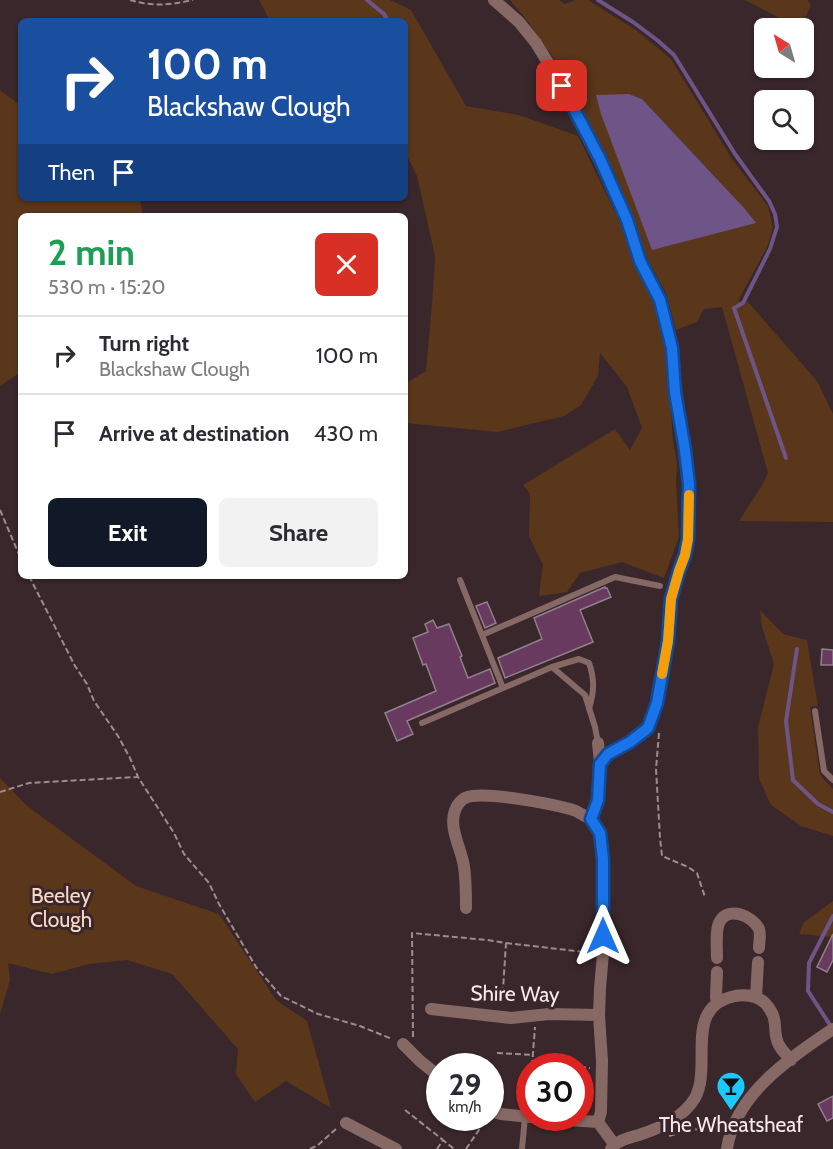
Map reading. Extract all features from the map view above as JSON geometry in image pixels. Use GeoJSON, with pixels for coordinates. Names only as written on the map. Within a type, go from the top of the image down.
{"type":"FeatureCollection","features":[{"type":"Feature","properties":{"kind":"street"},"geometry":{"type":"LineString","coordinates":[[494,0],[519,22],[536,43],[562,86],[600,159],[627,220],[640,261],[660,300],[672,348],[675,392],[689,484],[688,539],[671,599],[668,641],[657,703],[648,728],[630,742],[608,754],[600,764]]}},
{"type":"Feature","properties":{"kind":"street"},"geometry":{"type":"LineString","coordinates":[[591,819],[598,800],[600,764],[598,743]]}},
{"type":"Feature","properties":{"kind":"street"},"geometry":{"type":"LineString","coordinates":[[466,908],[464,864],[456,840],[454,822],[456,808],[463,798],[474,796],[531,800],[573,810],[591,819],[600,833],[603,859],[603,954],[599,1015],[602,1062],[601,1112],[598,1122],[612,1147],[659,1128],[686,1110],[700,1084],[705,1019],[717,1003],[737,995],[749,995],[766,1004],[775,1020],[779,1045],[790,1060]]}},
{"type":"Feature","properties":{"kind":"street"},"geometry":{"type":"LineString","coordinates":[[717,958],[720,921],[733,913],[740,914],[756,925],[760,933],[759,948]]}},
{"type":"Feature","properties":{"kind":"street"},"geometry":{"type":"LineString","coordinates":[[756,997],[758,962]]}},
{"type":"Feature","properties":{"kind":"street"},"geometry":{"type":"LineString","coordinates":[[717,972],[717,1003]]}},
{"type":"Feature","properties":{"kind":"street","name":"Shire Way"},"geometry":{"type":"LineString","coordinates":[[431,1009],[511,1018],[549,1014],[599,1015]]}},
{"type":"Feature","properties":{"kind":"street"},"geometry":{"type":"LineString","coordinates":[[727,1149],[737,1119],[756,1091],[790,1060],[831,1031]]}},
{"type":"Feature","properties":{"kind":"street"},"geometry":{"type":"LineString","coordinates":[[403,1044],[426,1065]]}},
{"type":"Feature","properties":{"kind":"street"},"geometry":{"type":"LineString","coordinates":[[594,1122],[598,1122]]}},
{"type":"Feature","properties":{"kind":"street"},"geometry":{"type":"LineString","coordinates":[[346,1123],[396,1149]]}},
{"type":"Feature","properties":{"kind":"lane"},"geometry":{"type":"LineString","coordinates":[[482,635],[615,577],[660,586]]}},
{"type":"Feature","properties":{"kind":"lane"},"geometry":{"type":"LineString","coordinates":[[460,580],[503,688]]}},
{"type":"Feature","properties":{"kind":"lane"},"geometry":{"type":"LineString","coordinates":[[422,723],[552,667],[579,659],[589,663],[594,677],[589,709]]}},
{"type":"Feature","properties":{"kind":"lane"},"geometry":{"type":"LineString","coordinates":[[552,667],[585,695],[598,743]]}},
{"type":"Feature","properties":{"kind":"lane"},"geometry":{"type":"LineString","coordinates":[[815,711],[824,771],[833,780]]}},
{"type":"Feature","properties":{"kind":"lane"},"geometry":{"type":"LineString","coordinates":[[522,1149],[525,1131]]}},
{"type":"Feature","properties":{"kind":"path"},"geometry":{"type":"LineString","coordinates":[[130,0],[158,6],[193,0]]}},
{"type":"Feature","properties":{"kind":"path"},"geometry":{"type":"LineString","coordinates":[[0,510],[18,552]]}},
{"type":"Feature","properties":{"kind":"path"},"geometry":{"type":"LineString","coordinates":[[31,579],[75,666],[87,684],[94,701],[122,743],[138,777],[174,832],[184,854],[209,883],[256,967],[281,996],[318,1014],[360,1026],[403,1044]]}},
{"type":"Feature","properties":{"kind":"path"},"geometry":{"type":"LineString","coordinates":[[659,730],[656,769],[662,856],[697,873],[705,897]]}},
{"type":"Feature","properties":{"kind":"path"},"geometry":{"type":"LineString","coordinates":[[0,792],[29,783],[138,777]]}},
{"type":"Feature","properties":{"kind":"path"},"geometry":{"type":"LineString","coordinates":[[413,1054],[412,933],[603,954]]}},
{"type":"Feature","properties":{"kind":"path"},"geometry":{"type":"LineString","coordinates":[[501,1016],[506,943]]}},
{"type":"Feature","properties":{"kind":"path"},"geometry":{"type":"LineString","coordinates":[[533,1053],[536,1015]]}},
{"type":"Feature","properties":{"kind":"path"},"geometry":{"type":"LineString","coordinates":[[405,1110],[454,1149]]}},
{"type":"Feature","properties":{"kind":"path"},"geometry":{"type":"LineString","coordinates":[[310,1149],[346,1123]]}},
{"type":"Feature","properties":{"kind":"path"},"geometry":{"type":"LineString","coordinates":[[668,1136],[703,1129],[715,1129],[730,1135]]}},
{"type":"Feature","properties":{"kind":"path"},"geometry":{"type":"LineString","coordinates":[[466,1149],[478,1131]]}},
{"type":"Feature","properties":{"kind":"path"},"geometry":{"type":"LineString","coordinates":[[437,1149],[443,1140]]}},
{"type":"Feature","properties":{"kind":"green space"},"geometry":{"type":"Polygon","coordinates":[[[259,0],[390,0],[411,10],[466,106],[519,115],[578,136],[618,218],[636,266],[650,292],[664,333],[677,463],[679,537],[664,578],[622,562],[580,573],[567,592],[539,596],[543,565],[529,536],[530,494],[523,485],[615,429],[630,450],[642,428],[627,387],[600,353],[598,376],[581,405],[564,416],[498,432],[408,423],[408,382],[426,371],[435,256],[417,176],[408,158],[408,18],[268,17],[259,0]]]}},
{"type":"Feature","properties":{"kind":"green space"},"geometry":{"type":"Polygon","coordinates":[[[510,0],[559,0],[565,4],[575,0],[588,0],[636,30],[671,59],[732,159],[768,206],[773,228],[767,247],[738,301],[748,302],[817,381],[833,414],[833,522],[739,521],[768,473],[722,307],[704,309],[697,322],[676,330],[666,293],[648,260],[607,158],[552,56],[510,0]],[[629,94],[745,209],[642,99],[629,94]]]}},
{"type":"Feature","properties":{"kind":"green space"},"geometry":{"type":"Polygon","coordinates":[[[745,0],[807,0],[811,4],[805,18],[780,18],[745,0]]]}},
{"type":"Feature","properties":{"kind":"green space"},"geometry":{"type":"Polygon","coordinates":[[[0,90],[18,104],[18,201],[140,201],[142,213],[18,213],[18,374],[0,386],[0,90]]]}},
{"type":"Feature","properties":{"kind":"green space"},"geometry":{"type":"Polygon","coordinates":[[[760,610],[783,634],[807,640],[818,706],[810,707],[820,775],[833,789],[833,836],[801,826],[771,805],[759,779],[758,727],[774,664],[762,627],[760,610]]]}},
{"type":"Feature","properties":{"kind":"green space","name":"Beeley Clough"},"geometry":{"type":"Polygon","coordinates":[[[0,778],[26,805],[136,886],[219,914],[276,1000],[307,1021],[331,1108],[286,1081],[255,1102],[236,1074],[238,1049],[172,974],[127,960],[89,964],[52,974],[8,963],[10,980],[0,1014],[0,778]]]}},
{"type":"Feature","properties":{"kind":"green space"},"geometry":{"type":"Polygon","coordinates":[[[833,901],[833,937],[799,934],[804,922],[833,901]]]}},
{"type":"Feature","properties":{"kind":"shaded area"},"geometry":{"type":"Polygon","coordinates":[[[629,94],[642,99],[756,223],[652,250],[596,95],[629,94]]]}},
{"type":"Feature","properties":{"kind":"building"},"geometry":{"type":"Polygon","coordinates":[[[605,587],[611,597],[580,610],[593,642],[505,678],[498,658],[542,639],[534,618],[605,587]]]}},
{"type":"Feature","properties":{"kind":"building"},"geometry":{"type":"Polygon","coordinates":[[[487,602],[496,623],[485,628],[476,606],[487,602]]]}},
{"type":"Feature","properties":{"kind":"building"},"geometry":{"type":"Polygon","coordinates":[[[433,620],[437,628],[449,624],[468,678],[490,669],[495,683],[407,721],[413,734],[397,741],[385,713],[436,691],[413,638],[428,632],[425,624],[433,620]]]}},
{"type":"Feature","properties":{"kind":"building"},"geometry":{"type":"Polygon","coordinates":[[[822,649],[833,650],[833,665],[821,665],[822,649]]]}},
{"type":"Feature","properties":{"kind":"building"},"geometry":{"type":"Polygon","coordinates":[[[833,934],[833,960],[827,972],[817,967],[833,934]]]}},
{"type":"Feature","properties":{"kind":"building"},"geometry":{"type":"Polygon","coordinates":[[[833,1096],[833,1118],[827,1121],[818,1104],[833,1096]]]}},
{"type":"Feature","properties":{"kind":"waterway"},"geometry":{"type":"LineString","coordinates":[[367,0],[386,18]]}},
{"type":"Feature","properties":{"kind":"waterway"},"geometry":{"type":"LineString","coordinates":[[598,0],[633,22],[674,55],[735,154],[769,201],[775,214],[777,227],[770,249],[743,303],[734,308],[786,458]]}},
{"type":"Feature","properties":{"kind":"waterway"},"geometry":{"type":"LineString","coordinates":[[797,649],[786,721],[793,780],[818,804],[833,812]]}},
{"type":"Feature","properties":{"kind":"waterway"},"geometry":{"type":"LineString","coordinates":[[832,1028],[808,991],[809,963],[833,916]]}},
{"type":"Feature","properties":{"kind":"slow traffic"},"geometry":{"type":"LineString","coordinates":[[662,674],[668,641],[671,599],[688,539],[689,495]]}},
{"type":"Feature","properties":{"kind":"place","name":"The Wheatsheaf"},"geometry":{"type":"Point","coordinates":[731,1112]}},
{"type":"Feature","properties":{"kind":"route"},"geometry":{"type":"LineString","coordinates":[[562,86],[600,159],[627,220],[640,261],[660,300],[672,348],[675,392],[685,450],[690,502],[688,539],[671,599],[668,641],[657,703],[648,728],[630,742],[608,754],[600,764],[598,800],[591,819],[600,833],[603,859],[603,936]]}}]}
